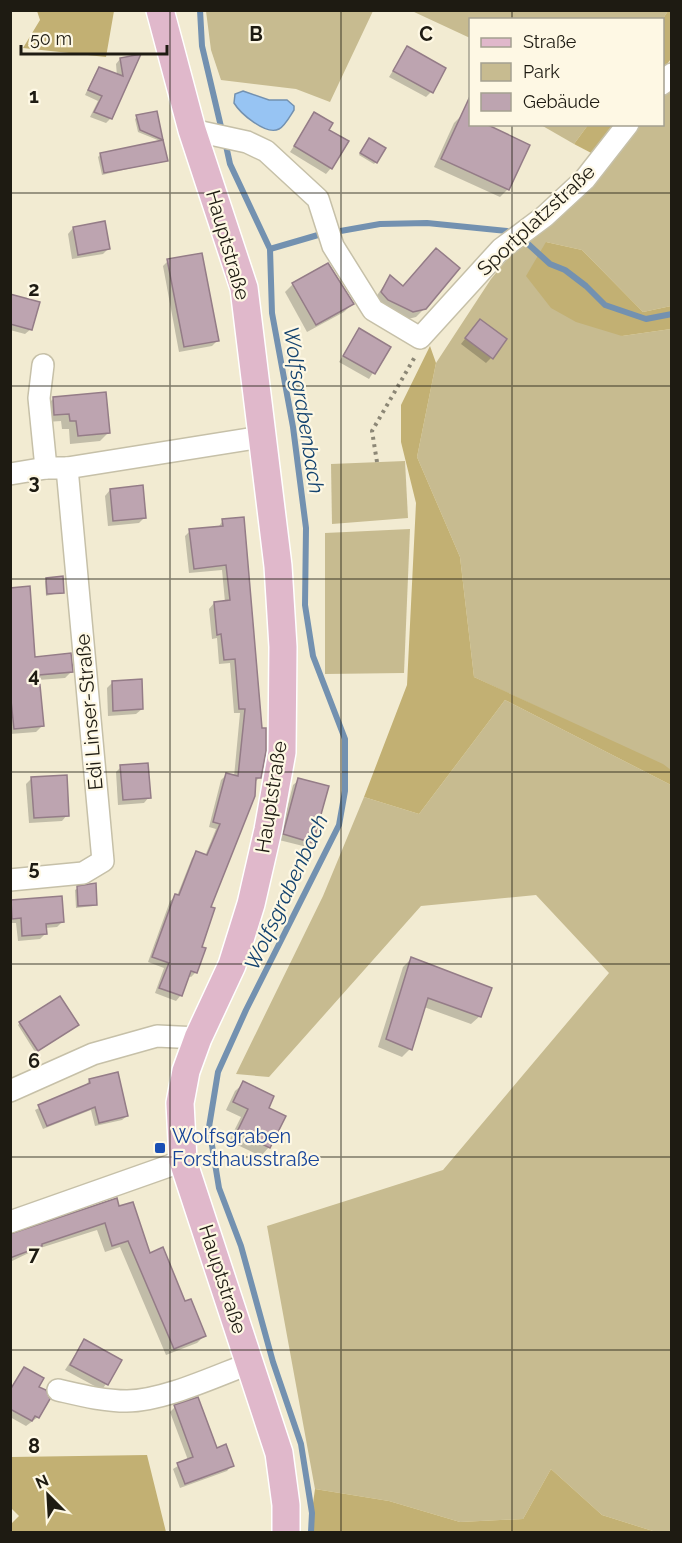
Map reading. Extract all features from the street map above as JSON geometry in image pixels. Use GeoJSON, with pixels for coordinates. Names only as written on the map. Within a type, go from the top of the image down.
{"type":"FeatureCollection","features":[{"type":"Feature","properties":{"kind":"main road","name":"Hauptstraße"},"geometry":{"type":"LineString","coordinates":[[160,10],[204,133],[244,288],[279,578],[283,646],[282,752],[268,830],[251,904],[232,965],[198,1038],[186,1071],[180,1103],[183,1161],[279,1453],[286,1505],[286,1533]]}},
{"type":"Feature","properties":{"kind":"street","name":"Sportplatzstraße"},"geometry":{"type":"LineString","coordinates":[[420,338],[501,249],[546,216],[585,179],[626,126]]}},
{"type":"Feature","properties":{"kind":"street"},"geometry":{"type":"LineString","coordinates":[[204,133],[247,142],[266,151],[318,199],[329,236],[373,310],[420,338]]}},
{"type":"Feature","properties":{"kind":"street"},"geometry":{"type":"LineString","coordinates":[[43,365],[39,398],[46,468]]}},
{"type":"Feature","properties":{"kind":"street"},"geometry":{"type":"LineString","coordinates":[[10,474],[46,468],[67,468],[262,437]]}},
{"type":"Feature","properties":{"kind":"street","name":"Edi Linser-Straße"},"geometry":{"type":"LineString","coordinates":[[10,880],[82,873],[103,861],[67,468]]}},
{"type":"Feature","properties":{"kind":"street"},"geometry":{"type":"LineString","coordinates":[[10,1091],[93,1054],[157,1036],[198,1038]]}},
{"type":"Feature","properties":{"kind":"street"},"geometry":{"type":"LineString","coordinates":[[10,1222],[183,1161]]}},
{"type":"Feature","properties":{"kind":"street"},"geometry":{"type":"LineString","coordinates":[[58,1390],[91,1398],[128,1401],[173,1392],[250,1363]]}},
{"type":"Feature","properties":{"kind":"path"},"geometry":{"type":"LineString","coordinates":[[377,462],[372,432],[422,346],[420,338]]}},
{"type":"Feature","properties":{"kind":"green space"},"geometry":{"type":"Polygon","coordinates":[[[206,10],[373,11],[330,102],[296,89],[221,80],[211,50],[206,10]]]}},
{"type":"Feature","properties":{"kind":"green space"},"geometry":{"type":"Polygon","coordinates":[[[412,11],[668,11],[663,18],[469,18],[469,38],[412,11]]]}},
{"type":"Feature","properties":{"kind":"green space"},"geometry":{"type":"Polygon","coordinates":[[[671,85],[671,306],[643,312],[582,250],[546,242],[622,336],[671,329],[671,770],[474,677],[460,557],[417,457],[436,363],[491,279],[527,235],[635,126],[664,126],[664,93],[671,85]]]}},
{"type":"Feature","properties":{"kind":"green space"},"geometry":{"type":"Polygon","coordinates":[[[543,126],[587,126],[574,144],[543,126]]]}},
{"type":"Feature","properties":{"kind":"green space"},"geometry":{"type":"Polygon","coordinates":[[[405,461],[408,518],[332,524],[331,464],[405,461]]]}},
{"type":"Feature","properties":{"kind":"green space"},"geometry":{"type":"Polygon","coordinates":[[[410,529],[404,673],[325,674],[325,533],[410,529]]]}},
{"type":"Feature","properties":{"kind":"green space"},"geometry":{"type":"Polygon","coordinates":[[[505,700],[671,785],[671,1532],[656,1532],[602,1515],[551,1469],[523,1519],[460,1522],[389,1501],[315,1489],[267,1226],[443,1170],[609,973],[536,895],[421,906],[269,1077],[236,1074],[323,896],[364,797],[419,814],[505,700]]]}},
{"type":"Feature","properties":{"kind":"shaded area"},"geometry":{"type":"Polygon","coordinates":[[[37,11],[114,11],[106,57],[23,48],[40,20],[37,11]]]}},
{"type":"Feature","properties":{"kind":"shaded area"},"geometry":{"type":"Polygon","coordinates":[[[668,11],[671,11],[671,59],[664,68],[664,18],[668,11]]]}},
{"type":"Feature","properties":{"kind":"shaded area"},"geometry":{"type":"Polygon","coordinates":[[[587,126],[619,126],[597,156],[574,144],[587,126]]]}},
{"type":"Feature","properties":{"kind":"shaded area"},"geometry":{"type":"Polygon","coordinates":[[[546,242],[582,250],[643,312],[671,306],[671,329],[622,336],[576,322],[551,308],[526,276],[546,242]]]}},
{"type":"Feature","properties":{"kind":"shaded area"},"geometry":{"type":"Polygon","coordinates":[[[430,346],[436,363],[417,457],[460,557],[474,677],[663,764],[671,770],[671,785],[505,700],[419,814],[364,797],[407,685],[416,503],[401,442],[401,405],[430,346]]]}},
{"type":"Feature","properties":{"kind":"shaded area"},"geometry":{"type":"Polygon","coordinates":[[[147,1455],[166,1532],[11,1532],[11,1524],[19,1516],[11,1508],[11,1457],[147,1455]]]}},
{"type":"Feature","properties":{"kind":"shaded area"},"geometry":{"type":"Polygon","coordinates":[[[551,1469],[602,1515],[656,1532],[309,1532],[315,1489],[389,1501],[460,1522],[523,1519],[551,1469]]]}},
{"type":"Feature","properties":{"kind":"water"},"geometry":{"type":"Polygon","coordinates":[[[243,91],[269,100],[287,100],[294,106],[294,110],[281,128],[267,129],[247,117],[234,103],[235,94],[243,91]]]}},
{"type":"Feature","properties":{"kind":"building"},"geometry":{"type":"Polygon","coordinates":[[[407,46],[446,68],[433,93],[393,71],[407,46]]]}},
{"type":"Feature","properties":{"kind":"building"},"geometry":{"type":"Polygon","coordinates":[[[141,54],[112,119],[94,112],[102,96],[88,90],[99,67],[123,76],[120,58],[141,54]]]}},
{"type":"Feature","properties":{"kind":"building"},"geometry":{"type":"Polygon","coordinates":[[[469,98],[469,126],[490,126],[530,145],[509,190],[441,159],[469,98]]]}},
{"type":"Feature","properties":{"kind":"building"},"geometry":{"type":"Polygon","coordinates":[[[157,111],[163,140],[140,130],[136,115],[157,111]]]}},
{"type":"Feature","properties":{"kind":"building"},"geometry":{"type":"Polygon","coordinates":[[[314,112],[333,123],[329,130],[349,141],[332,169],[294,146],[314,112]]]}},
{"type":"Feature","properties":{"kind":"building"},"geometry":{"type":"Polygon","coordinates":[[[369,138],[386,148],[377,163],[360,153],[369,138]]]}},
{"type":"Feature","properties":{"kind":"building"},"geometry":{"type":"Polygon","coordinates":[[[163,140],[168,161],[104,173],[100,153],[163,140]]]}},
{"type":"Feature","properties":{"kind":"building"},"geometry":{"type":"Polygon","coordinates":[[[105,221],[110,249],[78,255],[73,227],[105,221]]]}},
{"type":"Feature","properties":{"kind":"building"},"geometry":{"type":"Polygon","coordinates":[[[436,248],[460,268],[426,309],[413,312],[388,300],[381,292],[390,275],[403,286],[436,248]]]}},
{"type":"Feature","properties":{"kind":"building"},"geometry":{"type":"Polygon","coordinates":[[[202,253],[219,341],[184,347],[167,259],[202,253]]]}},
{"type":"Feature","properties":{"kind":"building"},"geometry":{"type":"Polygon","coordinates":[[[328,263],[354,304],[316,325],[292,283],[328,263]]]}},
{"type":"Feature","properties":{"kind":"building"},"geometry":{"type":"Polygon","coordinates":[[[10,294],[40,302],[32,330],[10,324],[10,294]]]}},
{"type":"Feature","properties":{"kind":"building"},"geometry":{"type":"Polygon","coordinates":[[[480,319],[507,339],[493,359],[465,338],[480,319]]]}},
{"type":"Feature","properties":{"kind":"building"},"geometry":{"type":"Polygon","coordinates":[[[359,328],[391,347],[375,374],[343,356],[359,328]]]}},
{"type":"Feature","properties":{"kind":"building"},"geometry":{"type":"Polygon","coordinates":[[[106,392],[110,433],[78,436],[76,421],[70,421],[69,414],[54,415],[53,397],[106,392]]]}},
{"type":"Feature","properties":{"kind":"building"},"geometry":{"type":"Polygon","coordinates":[[[143,485],[146,518],[113,521],[110,489],[143,485]]]}},
{"type":"Feature","properties":{"kind":"building"},"geometry":{"type":"Polygon","coordinates":[[[244,517],[262,728],[266,728],[266,751],[261,778],[256,778],[255,796],[211,907],[215,908],[202,947],[206,948],[197,973],[191,971],[182,996],[159,988],[169,963],[152,957],[175,894],[179,895],[196,851],[207,855],[220,824],[213,822],[226,773],[238,776],[245,709],[239,709],[235,659],[224,660],[221,634],[217,635],[214,602],[230,600],[226,565],[194,569],[189,529],[223,526],[222,519],[244,517]]]}},
{"type":"Feature","properties":{"kind":"building"},"geometry":{"type":"Polygon","coordinates":[[[63,576],[64,593],[47,594],[46,578],[63,576]]]}},
{"type":"Feature","properties":{"kind":"building"},"geometry":{"type":"Polygon","coordinates":[[[30,586],[35,657],[71,653],[73,672],[39,675],[44,726],[14,729],[10,691],[10,588],[30,586]]]}},
{"type":"Feature","properties":{"kind":"building"},"geometry":{"type":"Polygon","coordinates":[[[142,679],[143,709],[113,711],[112,681],[142,679]]]}},
{"type":"Feature","properties":{"kind":"building"},"geometry":{"type":"Polygon","coordinates":[[[148,763],[151,798],[123,800],[120,765],[148,763]]]}},
{"type":"Feature","properties":{"kind":"building"},"geometry":{"type":"Polygon","coordinates":[[[67,775],[69,816],[34,818],[31,777],[67,775]]]}},
{"type":"Feature","properties":{"kind":"building"},"geometry":{"type":"Polygon","coordinates":[[[298,778],[329,786],[313,843],[283,834],[298,778]]]}},
{"type":"Feature","properties":{"kind":"building"},"geometry":{"type":"Polygon","coordinates":[[[96,883],[97,905],[78,906],[77,886],[96,883]]]}},
{"type":"Feature","properties":{"kind":"building"},"geometry":{"type":"Polygon","coordinates":[[[62,896],[64,922],[46,924],[47,934],[22,936],[21,918],[12,919],[11,900],[62,896]]]}},
{"type":"Feature","properties":{"kind":"building"},"geometry":{"type":"Polygon","coordinates":[[[411,957],[492,988],[481,1017],[428,998],[412,1050],[386,1039],[411,957]]]}},
{"type":"Feature","properties":{"kind":"building"},"geometry":{"type":"Polygon","coordinates":[[[60,996],[79,1025],[38,1051],[19,1022],[60,996]]]}},
{"type":"Feature","properties":{"kind":"building"},"geometry":{"type":"Polygon","coordinates":[[[118,1072],[128,1116],[99,1123],[95,1107],[47,1126],[38,1105],[90,1083],[89,1079],[118,1072]]]}},
{"type":"Feature","properties":{"kind":"building"},"geometry":{"type":"Polygon","coordinates":[[[243,1081],[274,1096],[269,1108],[286,1116],[270,1148],[237,1132],[248,1109],[233,1102],[243,1081]]]}},
{"type":"Feature","properties":{"kind":"building"},"geometry":{"type":"Polygon","coordinates":[[[117,1198],[119,1206],[133,1202],[150,1253],[163,1247],[185,1301],[191,1299],[206,1336],[174,1349],[128,1241],[112,1246],[105,1223],[42,1244],[42,1246],[10,1258],[10,1234],[117,1198]]]}},
{"type":"Feature","properties":{"kind":"building"},"geometry":{"type":"Polygon","coordinates":[[[84,1339],[122,1360],[108,1385],[70,1365],[84,1339]]]}},
{"type":"Feature","properties":{"kind":"building"},"geometry":{"type":"Polygon","coordinates":[[[24,1367],[44,1378],[39,1387],[46,1390],[50,1399],[39,1418],[35,1416],[32,1421],[10,1409],[10,1390],[24,1367]]]}},
{"type":"Feature","properties":{"kind":"building"},"geometry":{"type":"Polygon","coordinates":[[[198,1397],[217,1448],[226,1444],[234,1466],[185,1484],[177,1463],[193,1457],[174,1405],[198,1397]]]}},
{"type":"Feature","properties":{"kind":"waterway","name":"Wolfsgrabenbach"},"geometry":{"type":"LineString","coordinates":[[200,10],[202,46],[222,131]]}},
{"type":"Feature","properties":{"kind":"waterway","name":"Wolfsgrabenbach"},"geometry":{"type":"LineString","coordinates":[[225,141],[230,164],[270,249],[272,313],[293,427],[306,528],[305,605],[313,656],[345,739],[345,791],[339,825],[246,1010],[218,1072],[209,1127],[219,1188],[241,1246],[273,1362],[301,1444],[312,1513],[311,1532]]}},
{"type":"Feature","properties":{"kind":"waterway"},"geometry":{"type":"LineString","coordinates":[[270,249],[318,235],[380,224],[427,223],[507,231]]}},
{"type":"Feature","properties":{"kind":"waterway"},"geometry":{"type":"LineString","coordinates":[[527,243],[550,264],[565,270],[586,286],[605,305],[646,319],[672,314]]}},
{"type":"Feature","properties":{"kind":"place","name":"Wolfsgraben Forsthausstraße"},"geometry":{"type":"Point","coordinates":[160,1148]}}]}
